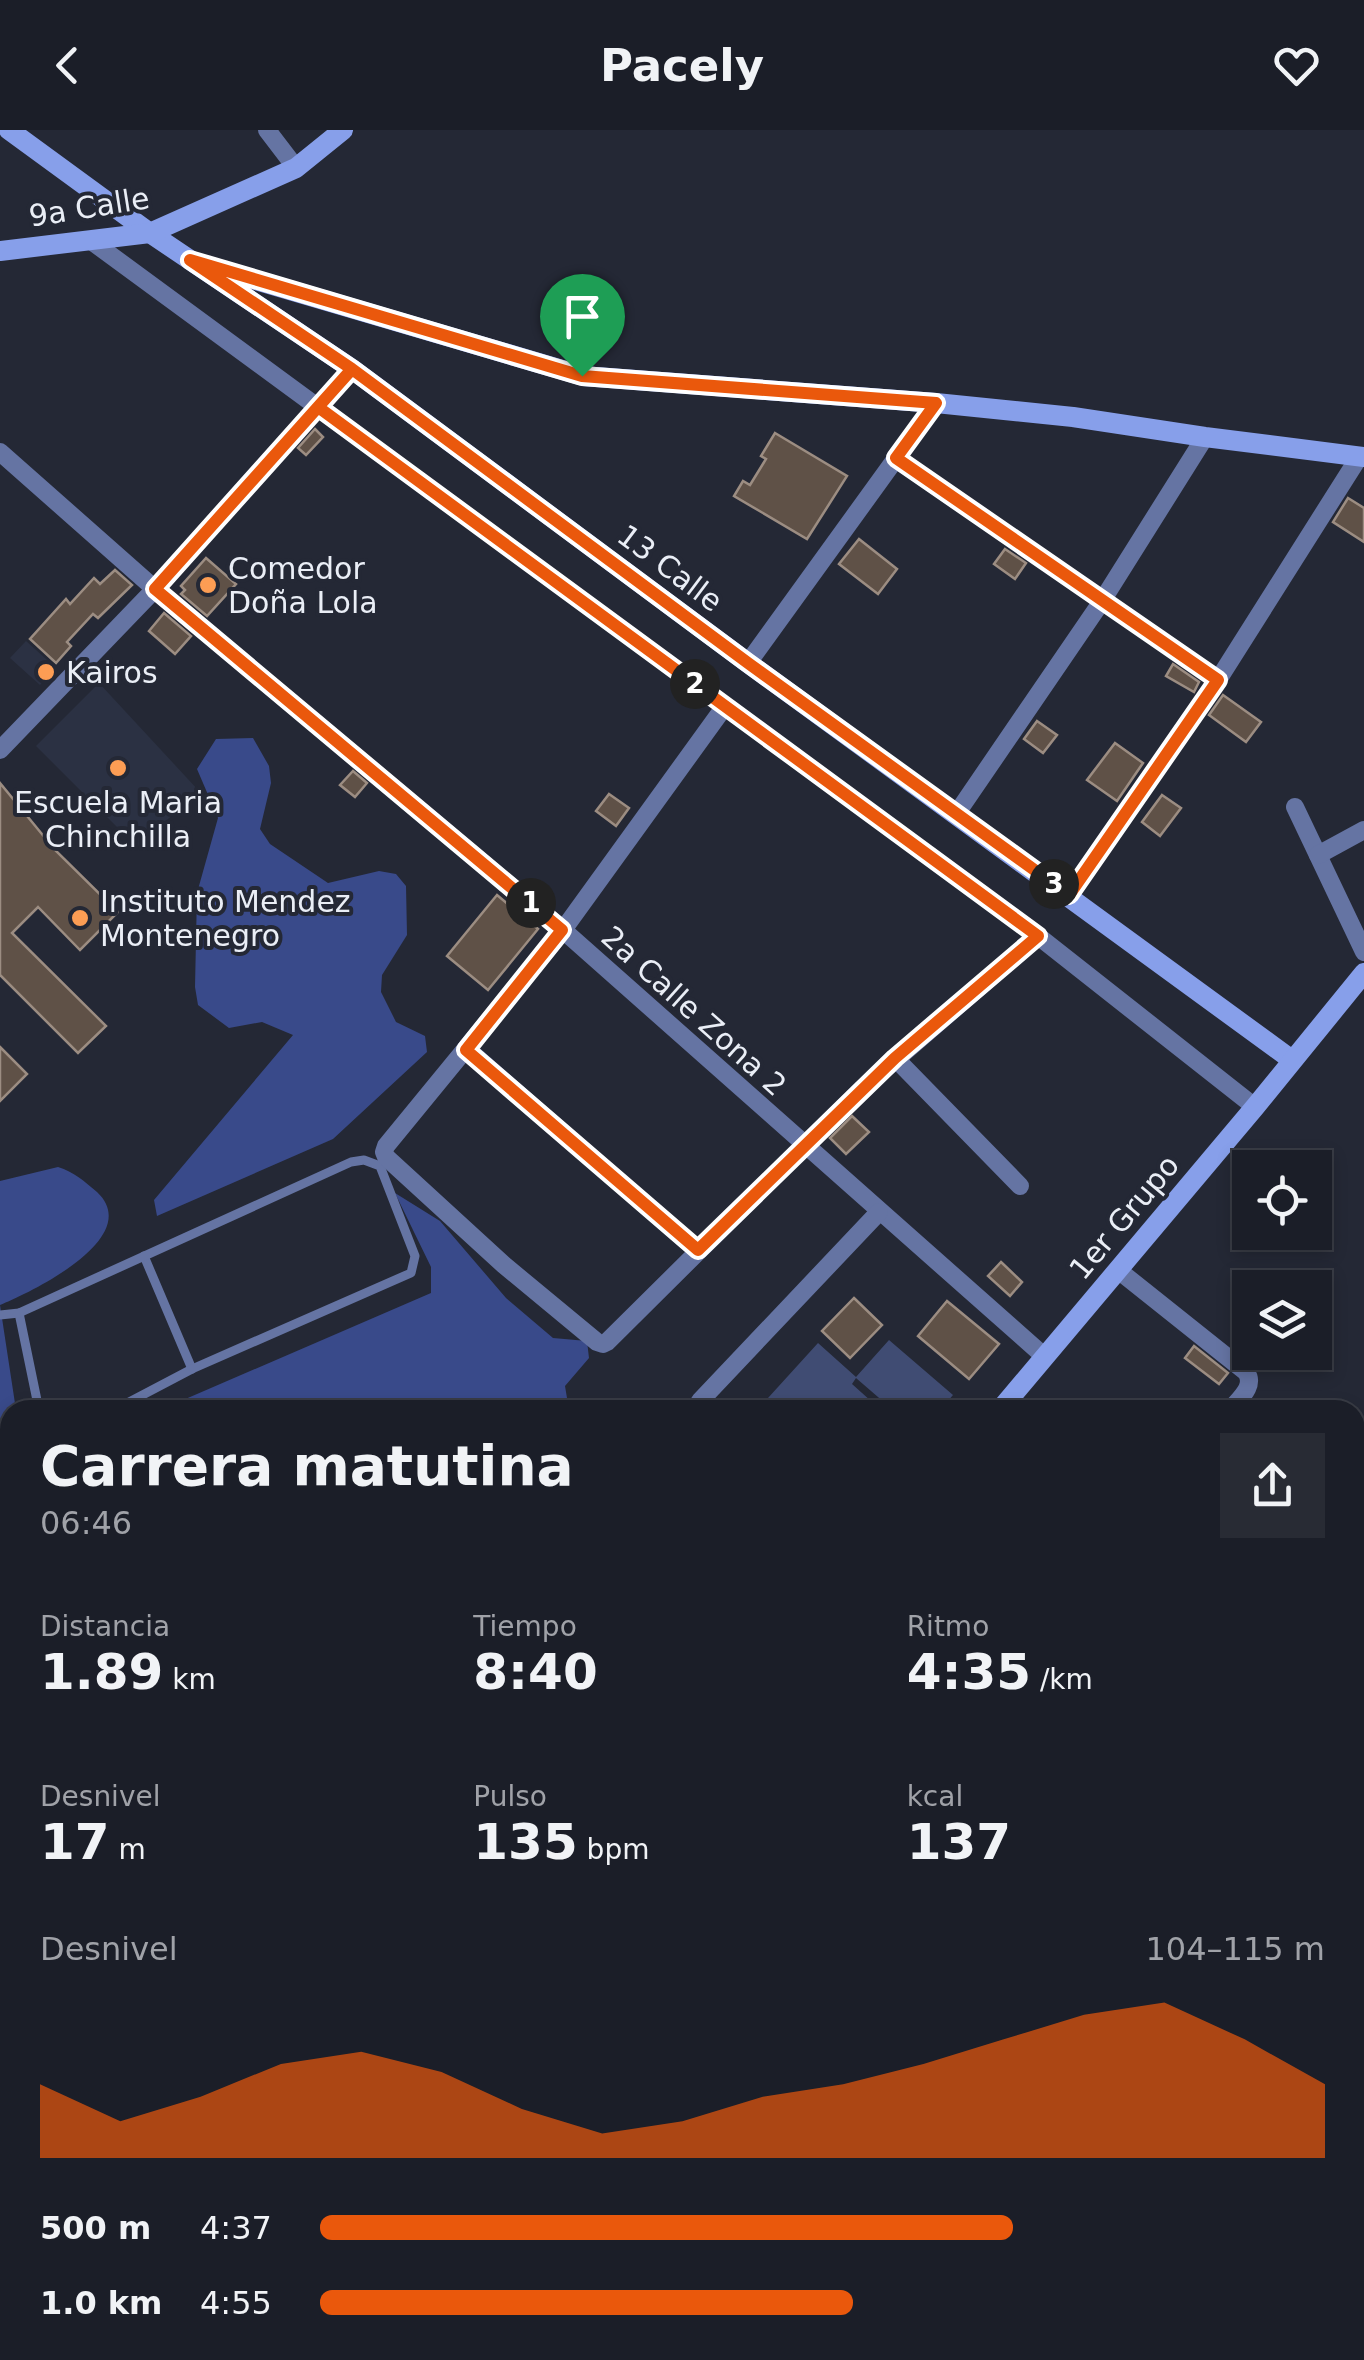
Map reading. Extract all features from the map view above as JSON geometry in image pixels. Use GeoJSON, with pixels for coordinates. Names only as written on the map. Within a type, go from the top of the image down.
{"type":"FeatureCollection","features":[{"type":"Feature","properties":{"kind":"street","name":"13 Calle"},"geometry":{"type":"LineString","coordinates":[[8,130],[150,233],[352,369],[1292,1060]]}},
{"type":"Feature","properties":{"kind":"street"},"geometry":{"type":"LineString","coordinates":[[268,130],[296,168]]}},
{"type":"Feature","properties":{"kind":"street","name":"9a Calle"},"geometry":{"type":"LineString","coordinates":[[0,251],[150,233],[296,168],[342,130]]}},
{"type":"Feature","properties":{"kind":"street"},"geometry":{"type":"LineString","coordinates":[[90,240],[1038,936],[1256,1107]]}},
{"type":"Feature","properties":{"kind":"street"},"geometry":{"type":"LineString","coordinates":[[190,260],[582,376],[936,403],[1361,457],[1218,680],[1069,895]]}},
{"type":"Feature","properties":{"kind":"street"},"geometry":{"type":"LineString","coordinates":[[0,750],[155,589],[352,369]]}},
{"type":"Feature","properties":{"kind":"street"},"geometry":{"type":"LineString","coordinates":[[748,663],[936,403]]}},
{"type":"Feature","properties":{"kind":"street"},"geometry":{"type":"LineString","coordinates":[[957,813],[1102,601],[1205,438]]}},
{"type":"Feature","properties":{"kind":"street","name":"2a Calle Zona 2"},"geometry":{"type":"LineString","coordinates":[[0,452],[155,589],[562,930],[1045,1357]]}},
{"type":"Feature","properties":{"kind":"street"},"geometry":{"type":"LineString","coordinates":[[896,458],[1218,680]]}},
{"type":"Feature","properties":{"kind":"street"},"geometry":{"type":"LineString","coordinates":[[725,706],[562,930],[384,1152],[504,1265],[598,1342],[607,1342],[895,1058],[1038,936]]}},
{"type":"Feature","properties":{"kind":"street"},"geometry":{"type":"LineString","coordinates":[[1295,807],[1364,952]]}},
{"type":"Feature","properties":{"kind":"street"},"geometry":{"type":"LineString","coordinates":[[1318,854],[1364,830]]}},
{"type":"Feature","properties":{"kind":"street","name":"1er Grupo"},"geometry":{"type":"LineString","coordinates":[[1008,1400],[1364,973]]}},
{"type":"Feature","properties":{"kind":"street"},"geometry":{"type":"LineString","coordinates":[[466,1050],[698,1250]]}},
{"type":"Feature","properties":{"kind":"street"},"geometry":{"type":"LineString","coordinates":[[895,1058],[1020,1186]]}},
{"type":"Feature","properties":{"kind":"street"},"geometry":{"type":"LineString","coordinates":[[701,1400],[879,1212]]}},
{"type":"Feature","properties":{"kind":"street"},"geometry":{"type":"LineString","coordinates":[[1118,1270],[1246,1372],[1250,1384],[1238,1400]]}},
{"type":"Feature","properties":{"kind":"lane"},"geometry":{"type":"LineString","coordinates":[[0,1315],[19,1313],[352,1162],[364,1160],[380,1166],[415,1256],[411,1273],[192,1369],[133,1400]]}},
{"type":"Feature","properties":{"kind":"lane"},"geometry":{"type":"LineString","coordinates":[[144,1256],[192,1369]]}},
{"type":"Feature","properties":{"kind":"lane"},"geometry":{"type":"LineString","coordinates":[[19,1313],[36,1400]]}},
{"type":"Feature","properties":{"kind":"shaded area"},"geometry":{"type":"Polygon","coordinates":[[[26,641],[55,667],[40,685],[10,658],[26,641]]]}},
{"type":"Feature","properties":{"kind":"shaded area","name":"Escuela Maria Chinchilla"},"geometry":{"type":"Polygon","coordinates":[[[99,683],[199,791],[137,847],[36,746],[99,683]]]}},
{"type":"Feature","properties":{"kind":"shaded area"},"geometry":{"type":"Polygon","coordinates":[[[253,738],[269,766],[271,783],[260,829],[270,844],[328,883],[379,871],[396,874],[406,886],[407,935],[382,975],[381,992],[396,1022],[425,1036],[427,1052],[333,1139],[157,1216],[154,1200],[293,1035],[262,1022],[229,1028],[198,1005],[195,987],[197,893],[218,818],[197,769],[216,739],[253,738]]]}},
{"type":"Feature","properties":{"kind":"shaded area"},"geometry":{"type":"Polygon","coordinates":[[[58,1167],[69,1171],[97,1192],[108,1209],[107,1227],[78,1260],[0,1305],[0,1181],[58,1167]]]}},
{"type":"Feature","properties":{"kind":"shaded area"},"geometry":{"type":"Polygon","coordinates":[[[395,1193],[440,1221],[506,1298],[553,1338],[587,1341],[589,1358],[565,1386],[567,1400],[183,1400],[431,1293],[431,1267],[395,1193]]]}},
{"type":"Feature","properties":{"kind":"shaded area"},"geometry":{"type":"Polygon","coordinates":[[[0,1305],[14,1400],[0,1400],[0,1305]]]}},
{"type":"Feature","properties":{"kind":"shaded area"},"geometry":{"type":"Polygon","coordinates":[[[889,1340],[953,1395],[949,1400],[881,1400],[856,1378],[852,1384],[870,1400],[768,1398],[818,1343],[856,1377],[889,1340]]]}},
{"type":"Feature","properties":{"kind":"building"},"geometry":{"type":"Polygon","coordinates":[[[315,429],[323,437],[306,455],[298,448],[315,429]]]}},
{"type":"Feature","properties":{"kind":"building"},"geometry":{"type":"Polygon","coordinates":[[[775,433],[847,476],[807,539],[734,496],[743,481],[750,485],[766,459],[761,456],[775,433]]]}},
{"type":"Feature","properties":{"kind":"building"},"geometry":{"type":"Polygon","coordinates":[[[1348,498],[1364,508],[1364,542],[1333,522],[1348,498]]]}},
{"type":"Feature","properties":{"kind":"building"},"geometry":{"type":"Polygon","coordinates":[[[859,539],[897,569],[878,594],[839,564],[859,539]]]}},
{"type":"Feature","properties":{"kind":"building"},"geometry":{"type":"Polygon","coordinates":[[[1005,549],[1026,563],[1015,579],[994,564],[1005,549]]]}},
{"type":"Feature","properties":{"kind":"building","name":"Comedor Doña Lola"},"geometry":{"type":"Polygon","coordinates":[[[206,558],[236,584],[207,616],[181,594],[185,590],[181,586],[206,558]]]}},
{"type":"Feature","properties":{"kind":"building"},"geometry":{"type":"Polygon","coordinates":[[[115,570],[132,585],[98,618],[93,614],[67,642],[71,646],[56,663],[30,639],[66,599],[70,604],[94,578],[100,584],[115,570]]]}},
{"type":"Feature","properties":{"kind":"building"},"geometry":{"type":"Polygon","coordinates":[[[164,613],[191,636],[175,654],[149,631],[164,613]]]}},
{"type":"Feature","properties":{"kind":"building"},"geometry":{"type":"Polygon","coordinates":[[[1173,664],[1199,682],[1194,692],[1166,676],[1173,664]]]}},
{"type":"Feature","properties":{"kind":"building"},"geometry":{"type":"Polygon","coordinates":[[[1223,695],[1261,722],[1246,742],[1209,715],[1223,695]]]}},
{"type":"Feature","properties":{"kind":"building"},"geometry":{"type":"Polygon","coordinates":[[[1037,721],[1057,735],[1043,753],[1024,739],[1037,721]]]}},
{"type":"Feature","properties":{"kind":"building"},"geometry":{"type":"Polygon","coordinates":[[[1115,743],[1143,763],[1117,801],[1087,780],[1115,743]]]}},
{"type":"Feature","properties":{"kind":"building"},"geometry":{"type":"Polygon","coordinates":[[[353,771],[367,783],[355,797],[340,785],[353,771]]]}},
{"type":"Feature","properties":{"kind":"building","name":"Instituto Mendez Montenegro"},"geometry":{"type":"Polygon","coordinates":[[[0,783],[55,850],[118,912],[80,950],[38,907],[12,933],[106,1026],[78,1053],[0,975],[0,783]]]}},
{"type":"Feature","properties":{"kind":"building"},"geometry":{"type":"Polygon","coordinates":[[[609,794],[629,808],[616,826],[596,811],[609,794]]]}},
{"type":"Feature","properties":{"kind":"building"},"geometry":{"type":"Polygon","coordinates":[[[1162,795],[1181,808],[1160,836],[1142,822],[1162,795]]]}},
{"type":"Feature","properties":{"kind":"building"},"geometry":{"type":"Polygon","coordinates":[[[497,895],[538,929],[488,990],[447,956],[497,895]]]}},
{"type":"Feature","properties":{"kind":"building"},"geometry":{"type":"Polygon","coordinates":[[[0,1047],[27,1074],[0,1101],[0,1047]]]}},
{"type":"Feature","properties":{"kind":"building"},"geometry":{"type":"Polygon","coordinates":[[[852,1116],[869,1132],[846,1154],[830,1138],[852,1116]]]}},
{"type":"Feature","properties":{"kind":"building"},"geometry":{"type":"Polygon","coordinates":[[[1001,1262],[1022,1282],[1010,1296],[988,1276],[1001,1262]]]}},
{"type":"Feature","properties":{"kind":"building"},"geometry":{"type":"Polygon","coordinates":[[[854,1298],[882,1325],[850,1358],[822,1331],[854,1298]]]}},
{"type":"Feature","properties":{"kind":"building"},"geometry":{"type":"Polygon","coordinates":[[[947,1301],[999,1344],[969,1379],[918,1336],[947,1301]]]}},
{"type":"Feature","properties":{"kind":"building"},"geometry":{"type":"Polygon","coordinates":[[[1194,1346],[1228,1373],[1219,1384],[1185,1358],[1194,1346]]]}},
{"type":"Feature","properties":{"kind":"place","name":"Comedor Doña Lola"},"geometry":{"type":"Point","coordinates":[208,585]}},
{"type":"Feature","properties":{"kind":"place","name":"Kairos"},"geometry":{"type":"Point","coordinates":[46,672]}},
{"type":"Feature","properties":{"kind":"place","name":"Escuela Maria Chinchilla"},"geometry":{"type":"Point","coordinates":[118,768]}},
{"type":"Feature","properties":{"kind":"place","name":"Instituto Mendez Montenegro"},"geometry":{"type":"Point","coordinates":[80,918]}},
{"type":"Feature","properties":{"kind":"route"},"geometry":{"type":"LineString","coordinates":[[582,376],[190,260],[352,369],[155,589],[562,930],[466,1050],[698,1250],[895,1058],[1038,936],[318,407],[352,369],[1069,895],[1218,680],[896,458],[936,403],[582,376]]}}]}
